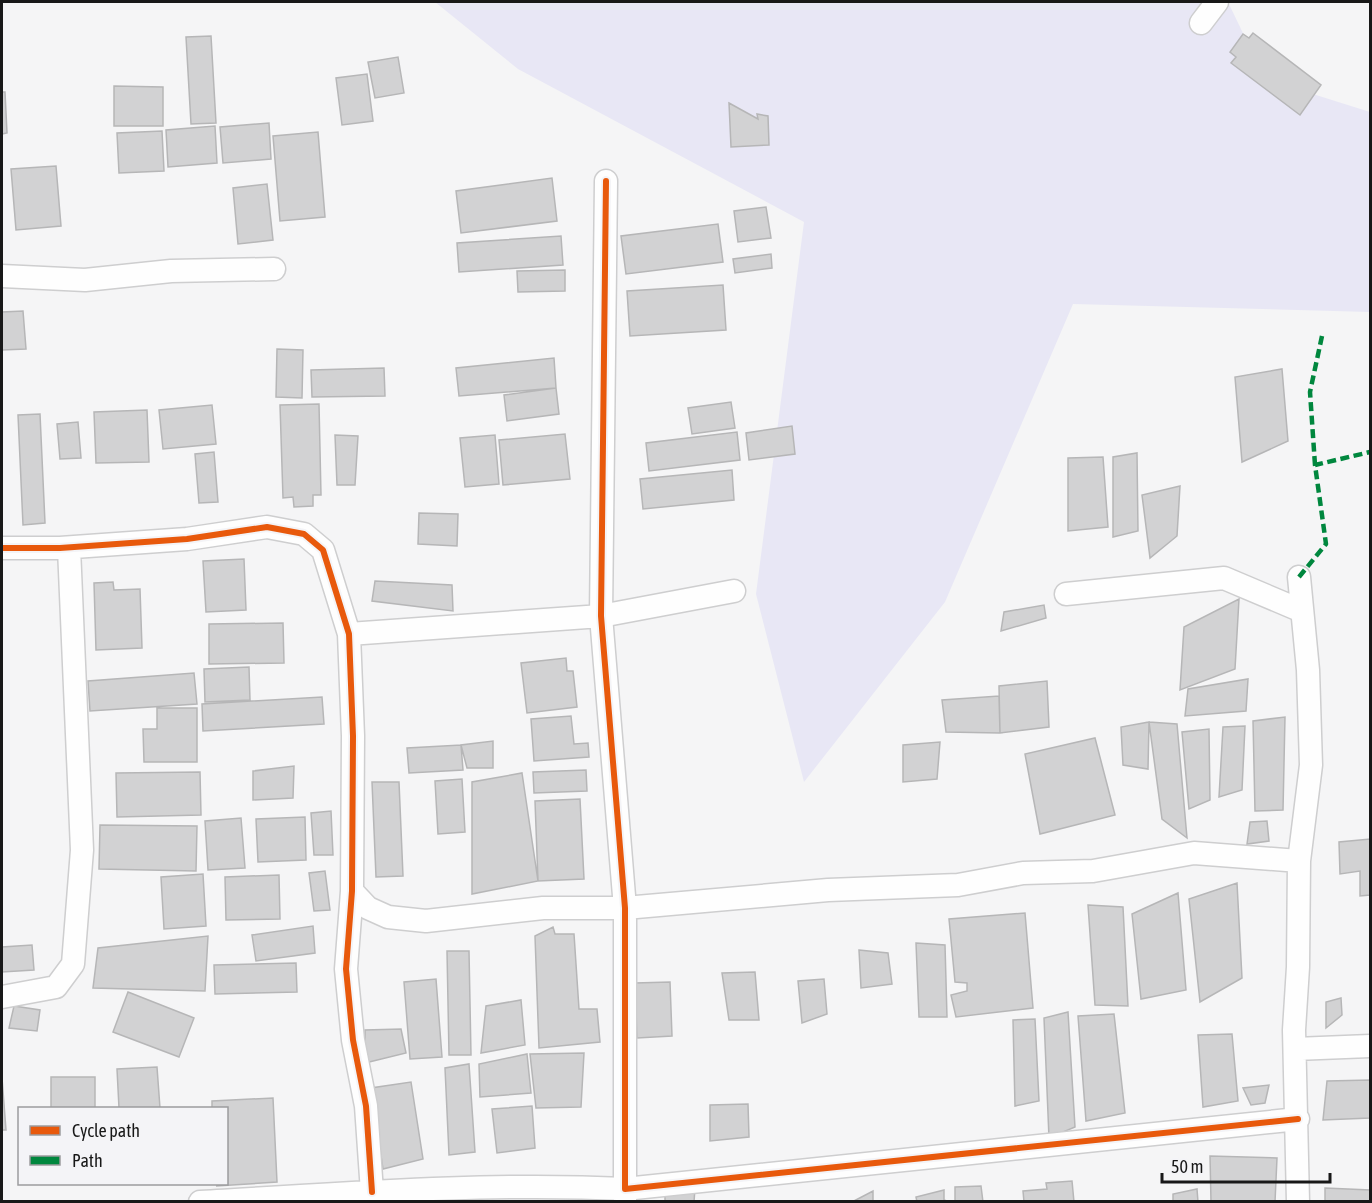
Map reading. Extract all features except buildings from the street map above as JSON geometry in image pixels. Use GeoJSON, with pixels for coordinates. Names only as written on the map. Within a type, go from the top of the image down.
{"type":"FeatureCollection","features":[{"type":"Feature","properties":{"kind":"street"},"geometry":{"type":"LineString","coordinates":[[1201,24],[1217,2]]}},
{"type":"Feature","properties":{"kind":"street"},"geometry":{"type":"LineString","coordinates":[[606,181],[601,616],[625,908],[625,1195]]}},
{"type":"Feature","properties":{"kind":"street"},"geometry":{"type":"LineString","coordinates":[[2,276],[85,280],[171,271],[274,269]]}},
{"type":"Feature","properties":{"kind":"street"},"geometry":{"type":"LineString","coordinates":[[2,548],[69,548],[187,539],[267,527],[304,534],[322,550],[349,634],[353,736],[352,891],[346,969],[353,1040],[366,1106],[372,1192]]}},
{"type":"Feature","properties":{"kind":"street"},"geometry":{"type":"LineString","coordinates":[[2,997],[56,987],[73,964],[82,850],[69,548]]}},
{"type":"Feature","properties":{"kind":"street"},"geometry":{"type":"LineString","coordinates":[[1298,1202],[1295,1049],[1299,861],[1311,765],[1308,670],[1299,576]]}},
{"type":"Feature","properties":{"kind":"street"},"geometry":{"type":"LineString","coordinates":[[1066,594],[1224,578],[1302,611]]}},
{"type":"Feature","properties":{"kind":"street"},"geometry":{"type":"LineString","coordinates":[[349,634],[601,616],[734,591]]}},
{"type":"Feature","properties":{"kind":"street"},"geometry":{"type":"LineString","coordinates":[[352,891],[368,908],[388,917],[426,921],[543,908],[625,908],[828,890],[958,885],[1023,873],[1093,871],[1194,853],[1299,861]]}},
{"type":"Feature","properties":{"kind":"street"},"geometry":{"type":"LineString","coordinates":[[1295,1049],[1371,1046]]}},
{"type":"Feature","properties":{"kind":"street"},"geometry":{"type":"LineString","coordinates":[[200,1202],[372,1192],[584,1187],[625,1195],[1298,1119]]}},
{"type":"Feature","properties":{"kind":"shaded area"},"geometry":{"type":"Polygon","coordinates":[[[435,2],[1228,2],[1265,79],[1370,112],[1370,312],[1073,304],[945,602],[804,782],[756,594],[804,222],[518,69],[435,2]]]}},
{"type":"Feature","properties":{"kind":"marked path"},"geometry":{"type":"LineString","coordinates":[[1315,465],[1310,392],[1322,336]]}},
{"type":"Feature","properties":{"kind":"marked path"},"geometry":{"type":"LineString","coordinates":[[1299,577],[1326,544],[1315,465],[1370,452]]}},
{"type":"Feature","properties":{"kind":"cycle path"},"geometry":{"type":"LineString","coordinates":[[606,181],[601,616],[625,908],[625,1189],[1298,1119]]}},
{"type":"Feature","properties":{"kind":"cycle path"},"geometry":{"type":"LineString","coordinates":[[2,548],[60,548],[187,539],[267,527],[304,534],[323,550],[349,634],[353,736],[352,891],[346,969],[353,1040],[366,1106],[372,1192]]}}]}
